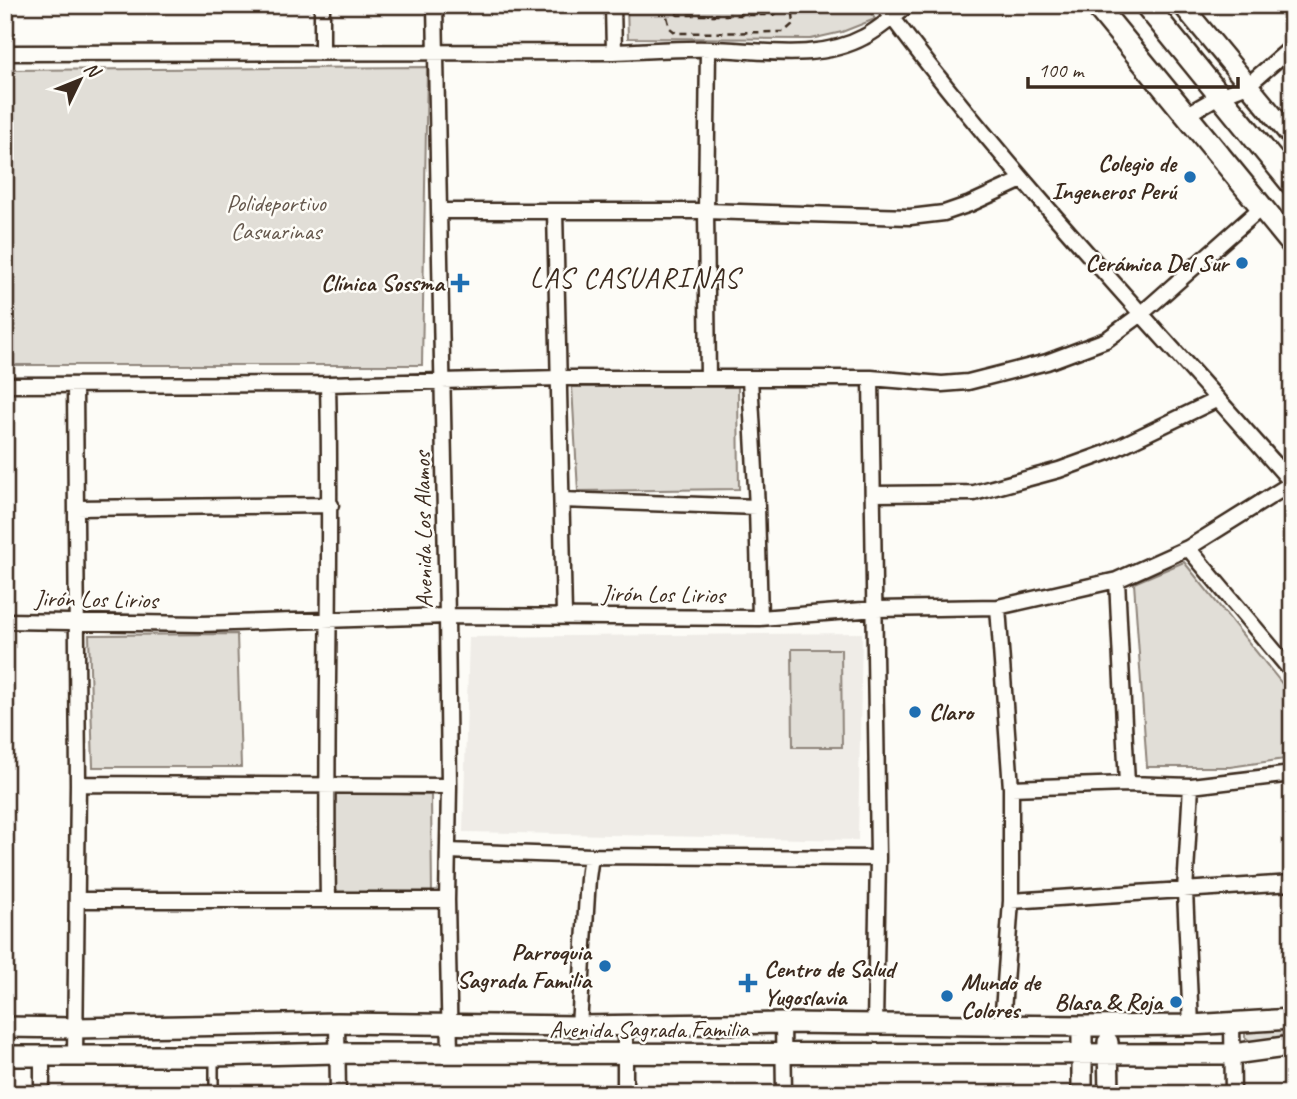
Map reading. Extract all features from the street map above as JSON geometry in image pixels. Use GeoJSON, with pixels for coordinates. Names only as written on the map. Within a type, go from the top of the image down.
{"type":"FeatureCollection","features":[{"type":"Feature","properties":{"kind":"main road"},"geometry":{"type":"LineString","coordinates":[[1096,5],[1292,244]]}},
{"type":"Feature","properties":{"kind":"main road"},"geometry":{"type":"LineString","coordinates":[[1146,5],[1292,184]]}},
{"type":"Feature","properties":{"kind":"main road","name":"Avenida Sagrada Familia"},"geometry":{"type":"LineString","coordinates":[[5,1027],[337,1023],[1082,1026],[1191,1025],[1292,1019]]}},
{"type":"Feature","properties":{"kind":"main road"},"geometry":{"type":"LineString","coordinates":[[1107,1025],[1108,1094]]}},
{"type":"Feature","properties":{"kind":"main road"},"geometry":{"type":"LineString","coordinates":[[1082,1026],[1083,1094]]}},
{"type":"Feature","properties":{"kind":"main road","name":"Avenida Sagrada Familia"},"geometry":{"type":"LineString","coordinates":[[5,1055],[784,1052],[1233,1054],[1292,1046]]}},
{"type":"Feature","properties":{"kind":"street"},"geometry":{"type":"LineString","coordinates":[[322,5],[322,52]]}},
{"type":"Feature","properties":{"kind":"street","name":"Avenida Los Alamos"},"geometry":{"type":"LineString","coordinates":[[435,5],[447,616],[450,1053]]}},
{"type":"Feature","properties":{"kind":"street"},"geometry":{"type":"LineString","coordinates":[[613,5],[614,52]]}},
{"type":"Feature","properties":{"kind":"street"},"geometry":{"type":"LineString","coordinates":[[883,5],[1023,180],[1140,315],[1219,399],[1292,483]]}},
{"type":"Feature","properties":{"kind":"street"},"geometry":{"type":"LineString","coordinates":[[5,53],[435,50],[614,52],[708,49],[787,53],[823,50],[865,37],[907,5]]}},
{"type":"Feature","properties":{"kind":"street"},"geometry":{"type":"LineString","coordinates":[[1182,5],[1292,138]]}},
{"type":"Feature","properties":{"kind":"street"},"geometry":{"type":"LineString","coordinates":[[1186,115],[1219,96],[1248,85],[1292,47]]}},
{"type":"Feature","properties":{"kind":"street"},"geometry":{"type":"LineString","coordinates":[[708,49],[708,378]]}},
{"type":"Feature","properties":{"kind":"street"},"geometry":{"type":"LineString","coordinates":[[439,211],[706,211],[910,217],[944,213],[1023,180]]}},
{"type":"Feature","properties":{"kind":"street"},"geometry":{"type":"LineString","coordinates":[[5,385],[872,377],[942,384],[999,376],[1107,341],[1262,207]]}},
{"type":"Feature","properties":{"kind":"street"},"geometry":{"type":"LineString","coordinates":[[555,211],[564,615]]}},
{"type":"Feature","properties":{"kind":"street"},"geometry":{"type":"LineString","coordinates":[[872,377],[878,858],[875,1025]]}},
{"type":"Feature","properties":{"kind":"street"},"geometry":{"type":"LineString","coordinates":[[750,379],[760,618]]}},
{"type":"Feature","properties":{"kind":"street"},"geometry":{"type":"LineString","coordinates":[[328,384],[331,505],[326,787],[328,898]]}},
{"type":"Feature","properties":{"kind":"street"},"geometry":{"type":"LineString","coordinates":[[75,385],[78,784],[75,1056]]}},
{"type":"Feature","properties":{"kind":"street"},"geometry":{"type":"LineString","coordinates":[[874,494],[974,493],[1059,470],[1106,453],[1219,399]]}},
{"type":"Feature","properties":{"kind":"street","name":"Jirón Los Lirios"},"geometry":{"type":"LineString","coordinates":[[5,621],[201,624],[330,618],[564,615],[760,618],[876,609],[998,607],[1117,580],[1188,548],[1292,483]]}},
{"type":"Feature","properties":{"kind":"street"},"geometry":{"type":"LineString","coordinates":[[562,500],[757,507]]}},
{"type":"Feature","properties":{"kind":"street"},"geometry":{"type":"LineString","coordinates":[[76,508],[331,505]]}},
{"type":"Feature","properties":{"kind":"street"},"geometry":{"type":"LineString","coordinates":[[1188,548],[1287,655],[1292,672]]}},
{"type":"Feature","properties":{"kind":"street"},"geometry":{"type":"LineString","coordinates":[[1117,580],[1127,784]]}},
{"type":"Feature","properties":{"kind":"street"},"geometry":{"type":"LineString","coordinates":[[998,607],[1011,788],[1011,901],[1002,1025]]}},
{"type":"Feature","properties":{"kind":"street"},"geometry":{"type":"LineString","coordinates":[[1011,788],[1127,784],[1191,786],[1292,774]]}},
{"type":"Feature","properties":{"kind":"street"},"geometry":{"type":"LineString","coordinates":[[78,784],[449,786]]}},
{"type":"Feature","properties":{"kind":"street"},"geometry":{"type":"LineString","coordinates":[[1191,786],[1185,891],[1191,1025]]}},
{"type":"Feature","properties":{"kind":"street"},"geometry":{"type":"LineString","coordinates":[[448,851],[591,856],[878,858]]}},
{"type":"Feature","properties":{"kind":"street"},"geometry":{"type":"LineString","coordinates":[[579,1026],[591,856]]}},
{"type":"Feature","properties":{"kind":"street"},"geometry":{"type":"LineString","coordinates":[[1011,901],[1292,883]]}},
{"type":"Feature","properties":{"kind":"street"},"geometry":{"type":"LineString","coordinates":[[78,900],[328,898],[447,901]]}},
{"type":"Feature","properties":{"kind":"street"},"geometry":{"type":"LineString","coordinates":[[337,1023],[338,1094]]}},
{"type":"Feature","properties":{"kind":"street"},"geometry":{"type":"LineString","coordinates":[[783,1023],[784,1094]]}},
{"type":"Feature","properties":{"kind":"street"},"geometry":{"type":"LineString","coordinates":[[1232,1023],[1233,1094]]}},
{"type":"Feature","properties":{"kind":"street"},"geometry":{"type":"LineString","coordinates":[[625,1025],[625,1094]]}},
{"type":"Feature","properties":{"kind":"street"},"geometry":{"type":"LineString","coordinates":[[42,1055],[42,1094]]}},
{"type":"Feature","properties":{"kind":"lane"},"geometry":{"type":"LineString","coordinates":[[214,1056],[214,1094]]}},
{"type":"Feature","properties":{"kind":"path"},"geometry":{"type":"LineString","coordinates":[[664,5],[674,13]]}},
{"type":"Feature","properties":{"kind":"path"},"geometry":{"type":"LineString","coordinates":[[664,5],[667,17],[670,28],[676,33],[784,32],[794,23],[792,6],[785,6],[773,15],[674,13],[667,17]]}},
{"type":"Feature","properties":{"kind":"shaded area"},"geometry":{"type":"Polygon","coordinates":[[[862,633],[858,840],[463,832],[469,637],[862,633]]]}},
{"type":"Feature","properties":{"kind":"green space"},"geometry":{"type":"Polygon","coordinates":[[[627,5],[866,5],[875,19],[842,32],[811,39],[628,38],[627,5]]]}},
{"type":"Feature","properties":{"kind":"green space","name":"Polideportivo Casuarinas"},"geometry":{"type":"Polygon","coordinates":[[[427,67],[422,365],[5,365],[5,70],[427,67]]]}},
{"type":"Feature","properties":{"kind":"green space"},"geometry":{"type":"Polygon","coordinates":[[[572,387],[738,387],[739,489],[578,491],[572,387]]]}},
{"type":"Feature","properties":{"kind":"green space"},"geometry":{"type":"Polygon","coordinates":[[[1184,562],[1292,696],[1292,758],[1230,767],[1147,767],[1134,583],[1184,562]]]}},
{"type":"Feature","properties":{"kind":"green space"},"geometry":{"type":"Polygon","coordinates":[[[237,634],[241,767],[93,767],[89,635],[237,634]]]}},
{"type":"Feature","properties":{"kind":"green space"},"geometry":{"type":"Polygon","coordinates":[[[792,649],[841,649],[842,747],[793,747],[792,649]]]}},
{"type":"Feature","properties":{"kind":"green space"},"geometry":{"type":"Polygon","coordinates":[[[335,792],[431,795],[432,894],[335,894],[335,792]]]}},
{"type":"Feature","properties":{"kind":"green space"},"geometry":{"type":"Polygon","coordinates":[[[1292,1028],[1292,1039],[1251,1042],[1245,1037],[1245,1033],[1250,1031],[1292,1028]]]}},
{"type":"Feature","properties":{"kind":"place","name":"Colegio de Ingeneros Perú"},"geometry":{"type":"Point","coordinates":[1190,177]}},
{"type":"Feature","properties":{"kind":"place","name":"Cerámica Del Sur"},"geometry":{"type":"Point","coordinates":[1242,263]}},
{"type":"Feature","properties":{"kind":"place","name":"Clínica Sossma"},"geometry":{"type":"Point","coordinates":[460,283]}},
{"type":"Feature","properties":{"kind":"place","name":"Claro"},"geometry":{"type":"Point","coordinates":[915,712]}},
{"type":"Feature","properties":{"kind":"place","name":"Parroquia Sagrada Familia"},"geometry":{"type":"Point","coordinates":[605,966]}},
{"type":"Feature","properties":{"kind":"place","name":"Centro de Salud Yugoslavia"},"geometry":{"type":"Point","coordinates":[748,983]}},
{"type":"Feature","properties":{"kind":"place","name":"Mundo de Colores"},"geometry":{"type":"Point","coordinates":[947,996]}},
{"type":"Feature","properties":{"kind":"place","name":"Blasa & Roja"},"geometry":{"type":"Point","coordinates":[1176,1002]}},
{"type":"Feature","properties":{"kind":"district","name":"LAS CASUARINAS"},"geometry":{"type":"Point","coordinates":[635,277]}}]}
